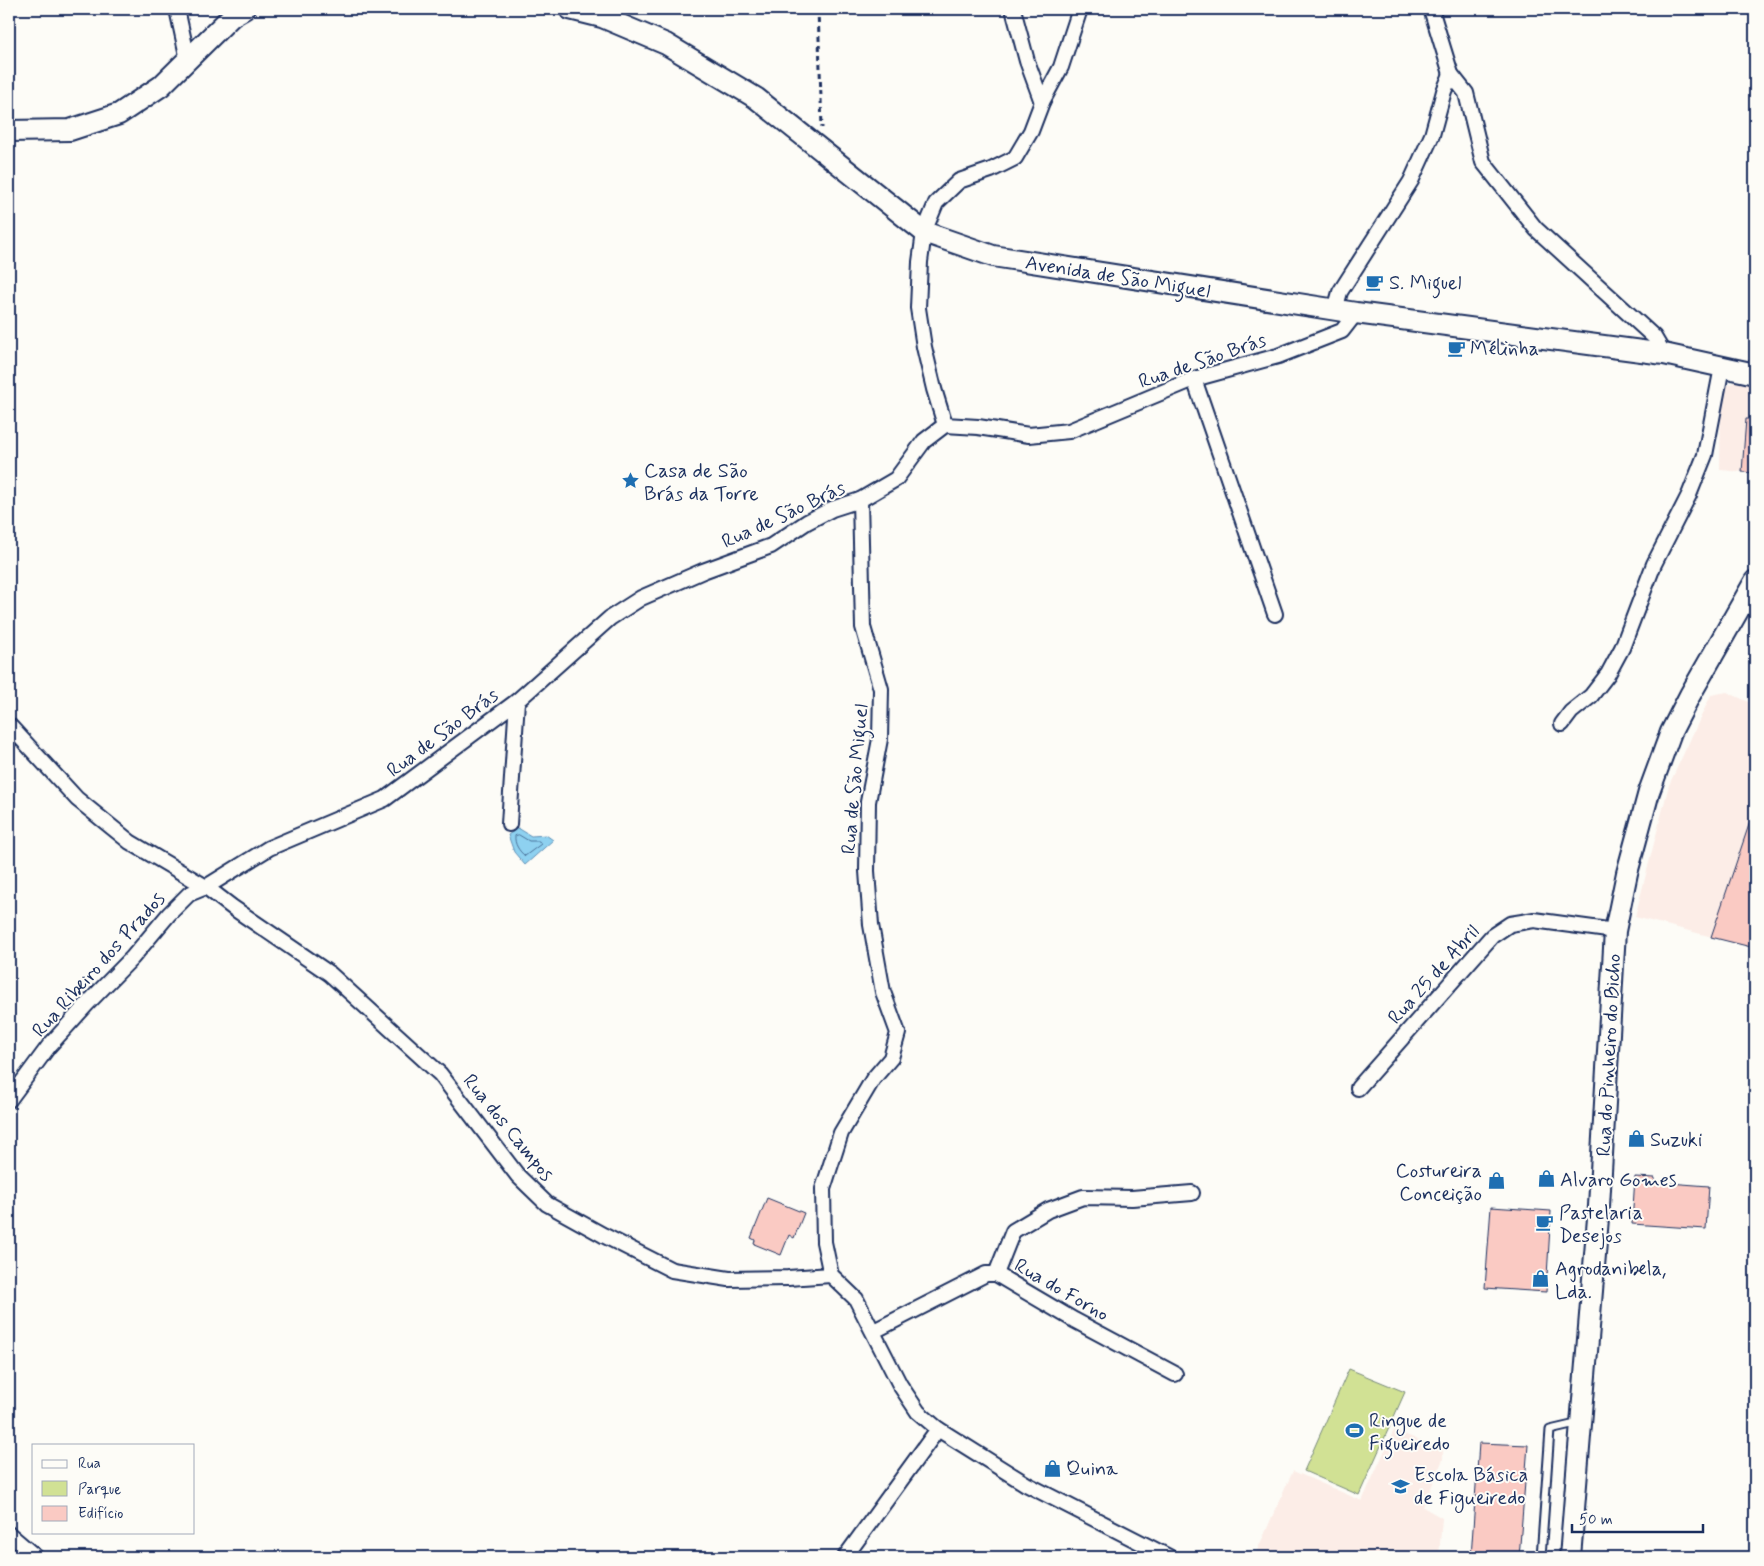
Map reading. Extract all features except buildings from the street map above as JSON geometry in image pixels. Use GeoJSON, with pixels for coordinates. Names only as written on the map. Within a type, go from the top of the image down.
{"type":"FeatureCollection","features":[{"type":"Feature","properties":{"kind":"street"},"geometry":{"type":"LineString","coordinates":[[177,9],[188,60]]}},
{"type":"Feature","properties":{"kind":"street"},"geometry":{"type":"LineString","coordinates":[[9,131],[70,130],[119,114],[161,86],[232,16],[244,9]]}},
{"type":"Feature","properties":{"kind":"street","name":"Avenida de São Miguel"},"geometry":{"type":"LineString","coordinates":[[570,9],[602,17],[666,44],[756,98],[924,232],[993,256],[1335,310],[1664,354],[1755,374]]}},
{"type":"Feature","properties":{"kind":"street"},"geometry":{"type":"LineString","coordinates":[[1012,9],[1027,61],[1042,102]]}},
{"type":"Feature","properties":{"kind":"street"},"geometry":{"type":"LineString","coordinates":[[945,425],[926,355],[918,308],[920,262],[924,232],[936,203],[959,182],[991,170],[1015,158],[1031,131],[1042,102],[1061,67],[1080,9]]}},
{"type":"Feature","properties":{"kind":"street"},"geometry":{"type":"LineString","coordinates":[[1431,9],[1451,74],[1466,93],[1483,162],[1536,229],[1654,337],[1664,354]]}},
{"type":"Feature","properties":{"kind":"street"},"geometry":{"type":"LineString","coordinates":[[1335,310],[1340,292],[1412,182],[1432,135],[1444,91],[1451,74]]}},
{"type":"Feature","properties":{"kind":"street","name":"Rua de São Brás"},"geometry":{"type":"LineString","coordinates":[[206,887],[270,848],[386,799],[517,701],[610,618],[640,598],[703,571],[771,546],[807,522],[832,509],[860,500],[896,479],[924,441],[945,425],[978,427],[1029,435],[1068,431],[1194,379],[1278,356],[1342,331],[1356,313]]}},
{"type":"Feature","properties":{"kind":"street"},"geometry":{"type":"LineString","coordinates":[[1562,724],[1570,712],[1591,696],[1608,674],[1622,648],[1654,564],[1706,456],[1728,368],[1755,364]]}},
{"type":"Feature","properties":{"kind":"street"},"geometry":{"type":"LineString","coordinates":[[1194,379],[1275,614]]}},
{"type":"Feature","properties":{"kind":"street","name":"Rua de São Miguel"},"geometry":{"type":"LineString","coordinates":[[831,1275],[824,1242],[823,1189],[841,1133],[873,1079],[891,1058],[898,1033],[883,992],[871,925],[867,871],[868,802],[880,739],[881,688],[863,627],[860,500]]}},
{"type":"Feature","properties":{"kind":"street","name":"Rua do Pinheiro do Bicho"},"geometry":{"type":"LineString","coordinates":[[1570,1557],[1600,1187],[1615,931],[1627,873],[1649,792],[1671,732],[1690,695],[1755,582]]}},
{"type":"Feature","properties":{"kind":"street"},"geometry":{"type":"LineString","coordinates":[[509,824],[517,701]]}},
{"type":"Feature","properties":{"kind":"street","name":"Rua dos Campos"},"geometry":{"type":"LineString","coordinates":[[9,725],[77,800],[130,842],[206,887],[330,974],[440,1074],[518,1176],[547,1204],[672,1270],[729,1279],[831,1275]]}},
{"type":"Feature","properties":{"kind":"street","name":"Rua Ribeiro dos Prados"},"geometry":{"type":"LineString","coordinates":[[9,1100],[49,1046],[132,958],[169,914],[189,894],[206,887]]}},
{"type":"Feature","properties":{"kind":"street","name":"Rua 25 de Abril"},"geometry":{"type":"LineString","coordinates":[[1358,1088],[1492,936],[1510,924],[1534,920],[1615,931]]}},
{"type":"Feature","properties":{"kind":"street"},"geometry":{"type":"LineString","coordinates":[[996,1274],[1013,1231],[1048,1210],[1083,1197],[1132,1198],[1192,1193]]}},
{"type":"Feature","properties":{"kind":"street","name":"Rua do Forno"},"geometry":{"type":"LineString","coordinates":[[874,1331],[986,1274],[996,1274],[1074,1320],[1175,1374]]}},
{"type":"Feature","properties":{"kind":"street"},"geometry":{"type":"LineString","coordinates":[[831,1275],[856,1299],[900,1385],[918,1412],[938,1429],[1026,1484],[1169,1557]]}},
{"type":"Feature","properties":{"kind":"street"},"geometry":{"type":"LineString","coordinates":[[845,1557],[938,1429]]}},
{"type":"Feature","properties":{"kind":"street"},"geometry":{"type":"LineString","coordinates":[[9,1534],[36,1557]]}},
{"type":"Feature","properties":{"kind":"lane"},"geometry":{"type":"LineString","coordinates":[[1540,1557],[1550,1430],[1580,1423]]}},
{"type":"Feature","properties":{"kind":"path"},"geometry":{"type":"LineString","coordinates":[[818,9],[823,150]]}},
{"type":"Feature","properties":{"kind":"shaded area"},"geometry":{"type":"Polygon","coordinates":[[[1742,378],[1755,381],[1755,473],[1720,470],[1721,389],[1742,378]]]}},
{"type":"Feature","properties":{"kind":"shaded area"},"geometry":{"type":"Polygon","coordinates":[[[1727,692],[1755,705],[1755,948],[1635,917],[1669,785],[1711,695],[1727,692]]]}},
{"type":"Feature","properties":{"kind":"shaded area","name":"Escola Básica de Figueiredo"},"geometry":{"type":"Polygon","coordinates":[[[1394,1430],[1443,1450],[1443,1459],[1423,1507],[1442,1518],[1439,1557],[1254,1557],[1293,1471],[1362,1501],[1394,1430]]]}},
{"type":"Feature","properties":{"kind":"green space","name":"Ringue de Figueiredo"},"geometry":{"type":"Polygon","coordinates":[[[1349,1369],[1405,1392],[1359,1495],[1304,1471],[1349,1369]]]}},
{"type":"Feature","properties":{"kind":"water"},"geometry":{"type":"Polygon","coordinates":[[[518,828],[531,836],[546,835],[553,840],[525,865],[514,852],[508,835],[518,828]]]}},
{"type":"Feature","properties":{"kind":"place","name":"S. Miguel"},"geometry":{"type":"Point","coordinates":[1375,282]}},
{"type":"Feature","properties":{"kind":"place","name":"Mélinha"},"geometry":{"type":"Point","coordinates":[1456,348]}},
{"type":"Feature","properties":{"kind":"place","name":"Casa de São Brás da Torre"},"geometry":{"type":"Point","coordinates":[630,481]}},
{"type":"Feature","properties":{"kind":"place","name":"Suzuki"},"geometry":{"type":"Point","coordinates":[1636,1139]}},
{"type":"Feature","properties":{"kind":"place","name":"Alvaro Gomes"},"geometry":{"type":"Point","coordinates":[1546,1179]}},
{"type":"Feature","properties":{"kind":"place","name":"Costureira Conceição"},"geometry":{"type":"Point","coordinates":[1496,1181]}},
{"type":"Feature","properties":{"kind":"place","name":"Pastelaria Desejos"},"geometry":{"type":"Point","coordinates":[1545,1223]}},
{"type":"Feature","properties":{"kind":"place","name":"Agrodanibela, Lda."},"geometry":{"type":"Point","coordinates":[1541,1279]}},
{"type":"Feature","properties":{"kind":"place","name":"Ringue de Figueiredo"},"geometry":{"type":"Point","coordinates":[1355,1431]}},
{"type":"Feature","properties":{"kind":"place","name":"Quina"},"geometry":{"type":"Point","coordinates":[1052,1468]}},
{"type":"Feature","properties":{"kind":"place","name":"Escola Básica de Figueiredo"},"geometry":{"type":"Point","coordinates":[1400,1486]}}]}
